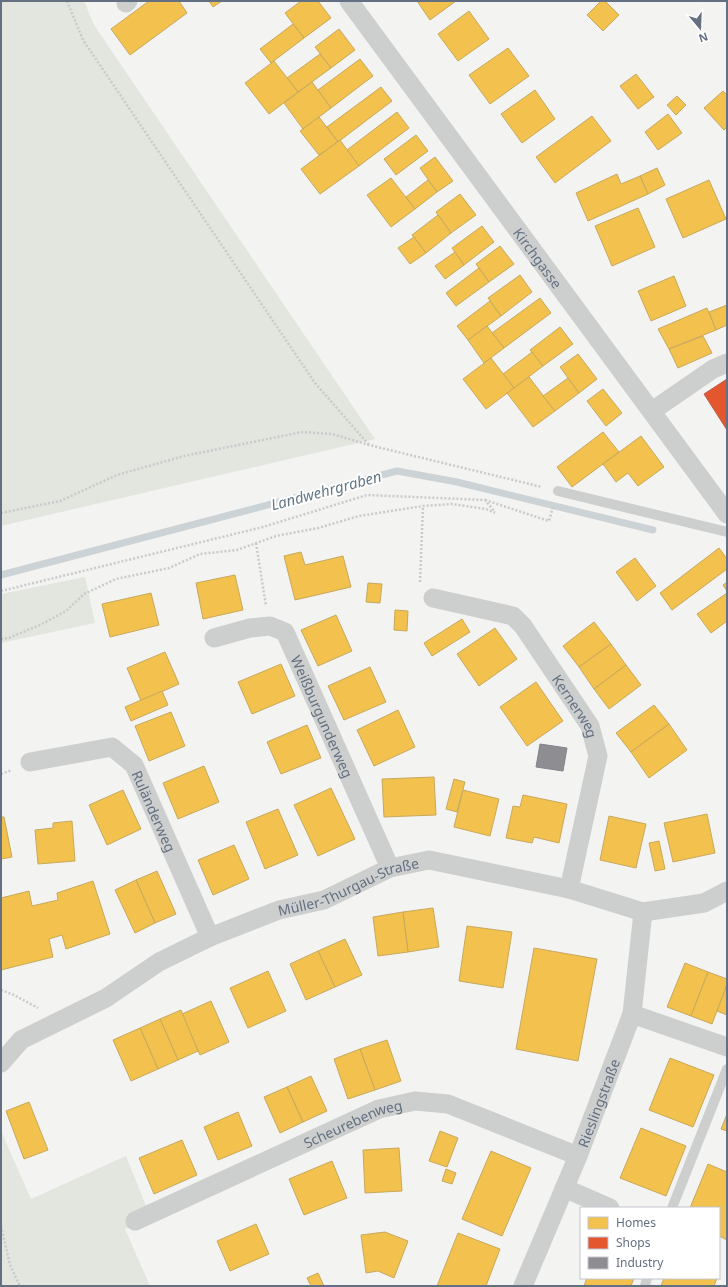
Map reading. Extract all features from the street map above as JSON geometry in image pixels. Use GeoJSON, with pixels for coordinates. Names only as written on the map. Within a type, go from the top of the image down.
{"type":"FeatureCollection","features":[{"type":"Feature","properties":{"kind":"street","name":"Kirchgasse"},"geometry":{"type":"LineString","coordinates":[[349,1],[727,514]]}},
{"type":"Feature","properties":{"kind":"street"},"geometry":{"type":"LineString","coordinates":[[652,411],[713,369],[727,363]]}},
{"type":"Feature","properties":{"kind":"street","name":"Kernerweg"},"geometry":{"type":"LineString","coordinates":[[433,598],[513,616],[523,626],[590,726],[598,756],[569,889]]}},
{"type":"Feature","properties":{"kind":"street"},"geometry":{"type":"LineString","coordinates":[[214,638],[250,628],[270,626]]}},
{"type":"Feature","properties":{"kind":"street","name":"Weißburgunderweg"},"geometry":{"type":"LineString","coordinates":[[270,626],[285,632],[390,868]]}},
{"type":"Feature","properties":{"kind":"street","name":"Ruländerweg"},"geometry":{"type":"LineString","coordinates":[[30,762],[112,747],[134,765],[210,937]]}},
{"type":"Feature","properties":{"kind":"street","name":"Müller-Thurgau-Straße"},"geometry":{"type":"LineString","coordinates":[[1,1063],[21,1040],[106,998],[159,962],[210,937],[279,910],[324,900],[390,868],[429,860],[569,889],[643,912],[704,903],[727,891]]}},
{"type":"Feature","properties":{"kind":"street","name":"Rieslingstraße"},"geometry":{"type":"LineString","coordinates":[[523,1286],[578,1156],[632,1014],[643,912]]}},
{"type":"Feature","properties":{"kind":"street"},"geometry":{"type":"LineString","coordinates":[[632,1014],[727,1047]]}},
{"type":"Feature","properties":{"kind":"street","name":"Scheurebenweg"},"geometry":{"type":"LineString","coordinates":[[135,1221],[379,1109],[415,1101],[448,1104],[578,1156]]}},
{"type":"Feature","properties":{"kind":"street"},"geometry":{"type":"LineString","coordinates":[[564,1188],[608,1207]]}},
{"type":"Feature","properties":{"kind":"lane"},"geometry":{"type":"LineString","coordinates":[[558,491],[727,532]]}},
{"type":"Feature","properties":{"kind":"lane"},"geometry":{"type":"LineString","coordinates":[[672,1207],[727,1069]]}},
{"type":"Feature","properties":{"kind":"path"},"geometry":{"type":"LineString","coordinates":[[67,1],[83,40],[306,370],[315,383],[369,445]]}},
{"type":"Feature","properties":{"kind":"path"},"geometry":{"type":"LineString","coordinates":[[1,513],[60,501],[117,475],[184,456],[302,432],[332,434],[369,445],[558,491]]}},
{"type":"Feature","properties":{"kind":"path"},"geometry":{"type":"LineString","coordinates":[[1,591],[17,589],[263,527],[367,495],[484,500],[549,521]]}},
{"type":"Feature","properties":{"kind":"path"},"geometry":{"type":"LineString","coordinates":[[1,639],[9,638],[42,624],[66,611],[84,594],[116,579],[169,568],[200,554],[237,550],[276,536],[318,528],[359,516],[423,506],[452,504],[486,509],[495,513],[484,500]]}},
{"type":"Feature","properties":{"kind":"path"},"geometry":{"type":"LineString","coordinates":[[423,506],[419,590],[433,598]]}},
{"type":"Feature","properties":{"kind":"path"},"geometry":{"type":"LineString","coordinates":[[256,544],[270,626]]}},
{"type":"Feature","properties":{"kind":"path"},"geometry":{"type":"LineString","coordinates":[[1,990],[14,995],[60,1020]]}},
{"type":"Feature","properties":{"kind":"path"},"geometry":{"type":"LineString","coordinates":[[1,1226],[10,1265],[19,1286]]}},
{"type":"Feature","properties":{"kind":"shaded area"},"geometry":{"type":"Polygon","coordinates":[[[1,1],[84,1],[94,25],[375,439],[1,526],[1,1]]]}},
{"type":"Feature","properties":{"kind":"shaded area"},"geometry":{"type":"Polygon","coordinates":[[[85,577],[95,623],[1,643],[1,594],[85,577]]]}},
{"type":"Feature","properties":{"kind":"shaded area"},"geometry":{"type":"Polygon","coordinates":[[[1,1131],[31,1199],[126,1156],[151,1218],[125,1229],[150,1286],[1,1286],[1,1131]]]}},
{"type":"Feature","properties":{"kind":"building: Homes"},"geometry":{"type":"Polygon","coordinates":[[[149,1],[179,1],[187,13],[130,55],[111,29],[149,1]]]}},
{"type":"Feature","properties":{"kind":"building: Homes"},"geometry":{"type":"Polygon","coordinates":[[[209,1],[222,1],[213,7],[209,1]]]}},
{"type":"Feature","properties":{"kind":"building: Homes"},"geometry":{"type":"Polygon","coordinates":[[[301,1],[318,1],[331,18],[304,38],[285,13],[301,1]]]}},
{"type":"Feature","properties":{"kind":"building: Homes"},"geometry":{"type":"Polygon","coordinates":[[[417,1],[456,1],[430,20],[417,1]]]}},
{"type":"Feature","properties":{"kind":"building: Homes"},"geometry":{"type":"Polygon","coordinates":[[[601,1],[605,1],[619,15],[603,31],[587,15],[601,1]]]}},
{"type":"Feature","properties":{"kind":"building: Homes"},"geometry":{"type":"Polygon","coordinates":[[[469,11],[489,39],[458,61],[438,34],[469,11]]]}},
{"type":"Feature","properties":{"kind":"building: Homes"},"geometry":{"type":"Polygon","coordinates":[[[293,24],[304,38],[271,63],[260,49],[293,24]]]}},
{"type":"Feature","properties":{"kind":"building: Homes"},"geometry":{"type":"Polygon","coordinates":[[[339,29],[355,50],[331,68],[315,47],[339,29]]]}},
{"type":"Feature","properties":{"kind":"building: Homes"},"geometry":{"type":"Polygon","coordinates":[[[508,48],[529,76],[490,104],[469,75],[508,48]]]}},
{"type":"Feature","properties":{"kind":"building: Homes"},"geometry":{"type":"Polygon","coordinates":[[[320,54],[331,68],[298,92],[287,78],[320,54]]]}},
{"type":"Feature","properties":{"kind":"building: Homes"},"geometry":{"type":"Polygon","coordinates":[[[360,59],[373,76],[331,108],[318,90],[360,59]]]}},
{"type":"Feature","properties":{"kind":"building: Homes"},"geometry":{"type":"Polygon","coordinates":[[[274,61],[298,92],[269,114],[245,83],[274,61]]]}},
{"type":"Feature","properties":{"kind":"building: Homes"},"geometry":{"type":"Polygon","coordinates":[[[636,74],[654,97],[638,109],[620,86],[636,74]]]}},
{"type":"Feature","properties":{"kind":"building: Homes"},"geometry":{"type":"Polygon","coordinates":[[[312,82],[331,108],[303,129],[284,103],[312,82]]]}},
{"type":"Feature","properties":{"kind":"building: Homes"},"geometry":{"type":"Polygon","coordinates":[[[381,87],[392,101],[338,142],[327,127],[381,87]]]}},
{"type":"Feature","properties":{"kind":"building: Homes"},"geometry":{"type":"Polygon","coordinates":[[[535,90],[555,119],[522,143],[501,114],[535,90]]]}},
{"type":"Feature","properties":{"kind":"building: Homes"},"geometry":{"type":"Polygon","coordinates":[[[723,91],[727,95],[727,127],[724,130],[704,108],[723,91]]]}},
{"type":"Feature","properties":{"kind":"building: Homes"},"geometry":{"type":"Polygon","coordinates":[[[677,96],[686,105],[676,115],[667,105],[677,96]]]}},
{"type":"Feature","properties":{"kind":"building: Homes"},"geometry":{"type":"Polygon","coordinates":[[[397,112],[409,128],[359,166],[347,150],[397,112]]]}},
{"type":"Feature","properties":{"kind":"building: Homes"},"geometry":{"type":"Polygon","coordinates":[[[668,114],[682,133],[658,150],[645,132],[668,114]]]}},
{"type":"Feature","properties":{"kind":"building: Homes"},"geometry":{"type":"Polygon","coordinates":[[[592,116],[611,141],[555,183],[536,157],[592,116]]]}},
{"type":"Feature","properties":{"kind":"building: Homes"},"geometry":{"type":"Polygon","coordinates":[[[319,117],[338,142],[319,155],[300,131],[319,117]]]}},
{"type":"Feature","properties":{"kind":"building: Homes"},"geometry":{"type":"Polygon","coordinates":[[[416,135],[428,151],[396,175],[384,159],[416,135]]]}},
{"type":"Feature","properties":{"kind":"building: Homes"},"geometry":{"type":"Polygon","coordinates":[[[340,140],[359,166],[320,194],[301,169],[340,140]]]}},
{"type":"Feature","properties":{"kind":"building: Homes"},"geometry":{"type":"Polygon","coordinates":[[[435,157],[453,181],[437,192],[420,168],[435,157]]]}},
{"type":"Feature","properties":{"kind":"building: Homes"},"geometry":{"type":"Polygon","coordinates":[[[657,168],[665,185],[648,194],[640,176],[657,168]]]}},
{"type":"Feature","properties":{"kind":"building: Homes"},"geometry":{"type":"Polygon","coordinates":[[[617,174],[621,184],[640,176],[648,194],[588,221],[576,193],[617,174]]]}},
{"type":"Feature","properties":{"kind":"building: Homes"},"geometry":{"type":"Polygon","coordinates":[[[391,178],[415,209],[391,227],[367,195],[391,178]]]}},
{"type":"Feature","properties":{"kind":"building: Homes"},"geometry":{"type":"Polygon","coordinates":[[[428,180],[437,192],[415,209],[406,197],[428,180]]]}},
{"type":"Feature","properties":{"kind":"building: Homes"},"geometry":{"type":"Polygon","coordinates":[[[709,180],[726,219],[683,238],[666,199],[709,180]]]}},
{"type":"Feature","properties":{"kind":"building: Homes"},"geometry":{"type":"Polygon","coordinates":[[[460,194],[476,215],[451,233],[436,212],[460,194]]]}},
{"type":"Feature","properties":{"kind":"building: Homes"},"geometry":{"type":"Polygon","coordinates":[[[638,208],[655,247],[612,266],[595,226],[638,208]]]}},
{"type":"Feature","properties":{"kind":"building: Homes"},"geometry":{"type":"Polygon","coordinates":[[[438,215],[451,233],[426,253],[412,235],[438,215]]]}},
{"type":"Feature","properties":{"kind":"building: Homes"},"geometry":{"type":"Polygon","coordinates":[[[482,226],[494,242],[464,265],[452,248],[482,226]]]}},
{"type":"Feature","properties":{"kind":"building: Homes"},"geometry":{"type":"Polygon","coordinates":[[[414,237],[426,253],[410,264],[398,248],[414,237]]]}},
{"type":"Feature","properties":{"kind":"building: Homes"},"geometry":{"type":"Polygon","coordinates":[[[500,246],[514,264],[489,282],[476,264],[500,246]]]}},
{"type":"Feature","properties":{"kind":"building: Homes"},"geometry":{"type":"Polygon","coordinates":[[[455,252],[464,265],[445,279],[435,266],[455,252]]]}},
{"type":"Feature","properties":{"kind":"building: Homes"},"geometry":{"type":"Polygon","coordinates":[[[479,268],[489,282],[456,306],[446,293],[479,268]]]}},
{"type":"Feature","properties":{"kind":"building: Homes"},"geometry":{"type":"Polygon","coordinates":[[[520,275],[532,292],[501,316],[488,298],[520,275]]]}},
{"type":"Feature","properties":{"kind":"building: Homes"},"geometry":{"type":"Polygon","coordinates":[[[674,276],[686,306],[651,321],[638,291],[674,276]]]}},
{"type":"Feature","properties":{"kind":"building: Homes"},"geometry":{"type":"Polygon","coordinates":[[[540,298],[551,313],[504,348],[492,333],[540,298]]]}},
{"type":"Feature","properties":{"kind":"building: Homes"},"geometry":{"type":"Polygon","coordinates":[[[490,301],[501,316],[468,340],[457,326],[490,301]]]}},
{"type":"Feature","properties":{"kind":"building: Homes"},"geometry":{"type":"Polygon","coordinates":[[[727,305],[727,325],[716,330],[709,312],[727,305]]]}},
{"type":"Feature","properties":{"kind":"building: Homes"},"geometry":{"type":"Polygon","coordinates":[[[707,308],[716,330],[669,349],[658,329],[707,308]]]}},
{"type":"Feature","properties":{"kind":"building: Homes"},"geometry":{"type":"Polygon","coordinates":[[[487,326],[504,348],[484,363],[468,340],[487,326]]]}},
{"type":"Feature","properties":{"kind":"building: Homes"},"geometry":{"type":"Polygon","coordinates":[[[560,327],[573,344],[543,366],[530,350],[560,327]]]}},
{"type":"Feature","properties":{"kind":"building: Homes"},"geometry":{"type":"Polygon","coordinates":[[[703,336],[712,353],[678,368],[669,349],[703,336]]]}},
{"type":"Feature","properties":{"kind":"building: Homes"},"geometry":{"type":"Polygon","coordinates":[[[532,352],[543,366],[514,388],[503,374],[532,352]]]}},
{"type":"Feature","properties":{"kind":"building: Homes"},"geometry":{"type":"Polygon","coordinates":[[[578,354],[597,379],[579,393],[560,367],[578,354]]]}},
{"type":"Feature","properties":{"kind":"building: Homes"},"geometry":{"type":"Polygon","coordinates":[[[491,358],[514,388],[486,409],[463,379],[491,358]]]}},
{"type":"Feature","properties":{"kind":"building: Homes"},"geometry":{"type":"Polygon","coordinates":[[[529,377],[555,411],[533,427],[507,393],[529,377]]]}},
{"type":"Feature","properties":{"kind":"building: Homes"},"geometry":{"type":"Polygon","coordinates":[[[568,378],[579,393],[555,411],[543,396],[568,378]]]}},
{"type":"Feature","properties":{"kind":"building: Homes"},"geometry":{"type":"Polygon","coordinates":[[[603,389],[622,413],[606,426],[587,401],[603,389]]]}},
{"type":"Feature","properties":{"kind":"building: Homes"},"geometry":{"type":"Polygon","coordinates":[[[603,432],[619,452],[572,487],[557,467],[603,432]]]}},
{"type":"Feature","properties":{"kind":"building: Homes"},"geometry":{"type":"Polygon","coordinates":[[[641,436],[664,467],[638,486],[628,473],[616,482],[603,464],[641,436]]]}},
{"type":"Feature","properties":{"kind":"building: Homes"},"geometry":{"type":"Polygon","coordinates":[[[719,548],[727,559],[727,569],[672,610],[660,593],[719,548]]]}},
{"type":"Feature","properties":{"kind":"building: Homes"},"geometry":{"type":"Polygon","coordinates":[[[301,552],[305,565],[343,556],[351,587],[295,600],[284,556],[301,552]]]}},
{"type":"Feature","properties":{"kind":"building: Homes"},"geometry":{"type":"Polygon","coordinates":[[[635,558],[656,586],[637,601],[616,572],[635,558]]]}},
{"type":"Feature","properties":{"kind":"building: Homes"},"geometry":{"type":"Polygon","coordinates":[[[235,575],[243,610],[203,619],[196,583],[235,575]]]}},
{"type":"Feature","properties":{"kind":"building: Homes"},"geometry":{"type":"Polygon","coordinates":[[[727,582],[727,591],[723,585],[727,582]]]}},
{"type":"Feature","properties":{"kind":"building: Homes"},"geometry":{"type":"Polygon","coordinates":[[[368,583],[382,584],[380,603],[366,602],[368,583]]]}},
{"type":"Feature","properties":{"kind":"building: Homes"},"geometry":{"type":"Polygon","coordinates":[[[151,593],[159,625],[110,637],[102,604],[151,593]]]}},
{"type":"Feature","properties":{"kind":"building: Homes"},"geometry":{"type":"Polygon","coordinates":[[[727,593],[727,621],[711,633],[697,614],[727,593]]]}},
{"type":"Feature","properties":{"kind":"building: Homes"},"geometry":{"type":"Polygon","coordinates":[[[395,610],[408,611],[407,631],[394,630],[395,610]]]}},
{"type":"Feature","properties":{"kind":"building: Homes"},"geometry":{"type":"Polygon","coordinates":[[[336,615],[352,651],[318,666],[301,630],[336,615]]]}},
{"type":"Feature","properties":{"kind":"building: Homes"},"geometry":{"type":"Polygon","coordinates":[[[462,619],[470,632],[432,656],[424,643],[462,619]]]}},
{"type":"Feature","properties":{"kind":"building: Homes"},"geometry":{"type":"Polygon","coordinates":[[[594,622],[611,644],[579,667],[563,646],[594,622]]]}},
{"type":"Feature","properties":{"kind":"building: Homes"},"geometry":{"type":"Polygon","coordinates":[[[495,628],[517,659],[479,686],[457,654],[495,628]]]}},
{"type":"Feature","properties":{"kind":"building: Homes"},"geometry":{"type":"Polygon","coordinates":[[[611,644],[626,665],[594,689],[579,667],[611,644]]]}},
{"type":"Feature","properties":{"kind":"building: Homes"},"geometry":{"type":"Polygon","coordinates":[[[165,652],[179,684],[141,701],[127,668],[165,652]]]}},
{"type":"Feature","properties":{"kind":"building: Homes"},"geometry":{"type":"Polygon","coordinates":[[[281,664],[295,696],[252,714],[238,682],[281,664]]]}},
{"type":"Feature","properties":{"kind":"building: Homes"},"geometry":{"type":"Polygon","coordinates":[[[626,665],[641,685],[609,709],[594,689],[626,665]]]}},
{"type":"Feature","properties":{"kind":"building: Homes"},"geometry":{"type":"Polygon","coordinates":[[[370,667],[386,702],[344,720],[328,686],[370,667]]]}},
{"type":"Feature","properties":{"kind":"building: Homes"},"geometry":{"type":"Polygon","coordinates":[[[536,682],[563,721],[527,746],[500,707],[536,682]]]}},
{"type":"Feature","properties":{"kind":"building: Homes"},"geometry":{"type":"Polygon","coordinates":[[[162,691],[168,705],[131,721],[125,707],[162,691]]]}},
{"type":"Feature","properties":{"kind":"building: Homes"},"geometry":{"type":"Polygon","coordinates":[[[654,705],[669,724],[631,752],[616,733],[654,705]]]}},
{"type":"Feature","properties":{"kind":"building: Homes"},"geometry":{"type":"Polygon","coordinates":[[[398,710],[415,747],[374,766],[357,730],[398,710]]]}},
{"type":"Feature","properties":{"kind":"building: Homes"},"geometry":{"type":"Polygon","coordinates":[[[171,712],[185,746],[149,761],[135,726],[171,712]]]}},
{"type":"Feature","properties":{"kind":"building: Homes"},"geometry":{"type":"Polygon","coordinates":[[[669,724],[687,750],[649,778],[631,752],[669,724]]]}},
{"type":"Feature","properties":{"kind":"building: Homes"},"geometry":{"type":"Polygon","coordinates":[[[307,725],[321,758],[281,774],[267,742],[307,725]]]}},
{"type":"Feature","properties":{"kind":"building: Homes"},"geometry":{"type":"Polygon","coordinates":[[[204,766],[219,802],[178,819],[163,783],[204,766]]]}},
{"type":"Feature","properties":{"kind":"building: Homes"},"geometry":{"type":"Polygon","coordinates":[[[434,777],[436,815],[384,817],[382,779],[434,777]]]}},
{"type":"Feature","properties":{"kind":"building: Homes"},"geometry":{"type":"Polygon","coordinates":[[[454,779],[465,782],[457,812],[446,809],[454,779]]]}},
{"type":"Feature","properties":{"kind":"building: Homes"},"geometry":{"type":"Polygon","coordinates":[[[331,788],[355,839],[318,856],[294,805],[331,788]]]}},
{"type":"Feature","properties":{"kind":"building: Homes"},"geometry":{"type":"Polygon","coordinates":[[[123,790],[141,829],[107,845],[89,805],[123,790]]]}},
{"type":"Feature","properties":{"kind":"building: Homes"},"geometry":{"type":"Polygon","coordinates":[[[463,790],[499,799],[490,836],[454,827],[463,790]]]}},
{"type":"Feature","properties":{"kind":"building: Homes"},"geometry":{"type":"Polygon","coordinates":[[[523,795],[567,804],[559,843],[534,837],[532,843],[506,838],[513,806],[520,807],[523,795]]]}},
{"type":"Feature","properties":{"kind":"building: Homes"},"geometry":{"type":"Polygon","coordinates":[[[278,809],[298,855],[265,869],[246,822],[278,809]]]}},
{"type":"Feature","properties":{"kind":"building: Homes"},"geometry":{"type":"Polygon","coordinates":[[[707,814],[715,853],[673,862],[664,823],[707,814]]]}},
{"type":"Feature","properties":{"kind":"building: Homes"},"geometry":{"type":"Polygon","coordinates":[[[609,816],[646,824],[636,868],[600,860],[609,816]]]}},
{"type":"Feature","properties":{"kind":"building: Homes"},"geometry":{"type":"Polygon","coordinates":[[[1,817],[4,817],[12,857],[1,859],[1,817]]]}},
{"type":"Feature","properties":{"kind":"building: Homes"},"geometry":{"type":"Polygon","coordinates":[[[72,821],[75,861],[38,864],[35,830],[53,828],[53,823],[72,821]]]}},
{"type":"Feature","properties":{"kind":"building: Homes"},"geometry":{"type":"Polygon","coordinates":[[[659,841],[665,869],[655,871],[649,843],[659,841]]]}},
{"type":"Feature","properties":{"kind":"building: Homes"},"geometry":{"type":"Polygon","coordinates":[[[234,845],[249,879],[213,895],[198,860],[234,845]]]}},
{"type":"Feature","properties":{"kind":"building: Homes"},"geometry":{"type":"Polygon","coordinates":[[[157,871],[176,914],[155,923],[136,880],[157,871]]]}},
{"type":"Feature","properties":{"kind":"building: Homes"},"geometry":{"type":"Polygon","coordinates":[[[136,880],[155,923],[135,933],[115,890],[136,880]]]}},
{"type":"Feature","properties":{"kind":"building: Homes"},"geometry":{"type":"Polygon","coordinates":[[[93,881],[110,934],[66,949],[62,935],[49,939],[53,957],[1,970],[1,898],[29,891],[32,906],[58,900],[57,893],[93,881]]]}},
{"type":"Feature","properties":{"kind":"building: Homes"},"geometry":{"type":"Polygon","coordinates":[[[433,908],[439,947],[408,952],[403,912],[433,908]]]}},
{"type":"Feature","properties":{"kind":"building: Homes"},"geometry":{"type":"Polygon","coordinates":[[[403,912],[408,952],[378,956],[373,917],[403,912]]]}},
{"type":"Feature","properties":{"kind":"building: Homes"},"geometry":{"type":"Polygon","coordinates":[[[467,926],[512,932],[503,988],[459,981],[467,926]]]}},
{"type":"Feature","properties":{"kind":"building: Homes"},"geometry":{"type":"Polygon","coordinates":[[[345,939],[362,975],[335,987],[318,951],[345,939]]]}},
{"type":"Feature","properties":{"kind":"building: Homes"},"geometry":{"type":"Polygon","coordinates":[[[534,948],[597,959],[578,1061],[516,1049],[534,948]]]}},
{"type":"Feature","properties":{"kind":"building: Homes"},"geometry":{"type":"Polygon","coordinates":[[[318,951],[335,987],[306,1000],[290,964],[318,951]]]}},
{"type":"Feature","properties":{"kind":"building: Homes"},"geometry":{"type":"Polygon","coordinates":[[[685,963],[708,972],[691,1016],[667,1007],[685,963]]]}},
{"type":"Feature","properties":{"kind":"building: Homes"},"geometry":{"type":"Polygon","coordinates":[[[268,971],[286,1011],[248,1028],[230,988],[268,971]]]}},
{"type":"Feature","properties":{"kind":"building: Homes"},"geometry":{"type":"Polygon","coordinates":[[[708,972],[727,979],[727,985],[712,1024],[691,1016],[708,972]]]}},
{"type":"Feature","properties":{"kind":"building: Homes"},"geometry":{"type":"Polygon","coordinates":[[[727,985],[727,1015],[717,1011],[727,985]]]}},
{"type":"Feature","properties":{"kind":"building: Homes"},"geometry":{"type":"Polygon","coordinates":[[[211,1001],[229,1042],[200,1055],[182,1014],[211,1001]]]}},
{"type":"Feature","properties":{"kind":"building: Homes"},"geometry":{"type":"Polygon","coordinates":[[[181,1010],[198,1051],[178,1060],[160,1019],[181,1010]]]}},
{"type":"Feature","properties":{"kind":"building: Homes"},"geometry":{"type":"Polygon","coordinates":[[[160,1019],[178,1060],[158,1069],[140,1028],[160,1019]]]}},
{"type":"Feature","properties":{"kind":"building: Homes"},"geometry":{"type":"Polygon","coordinates":[[[140,1028],[158,1069],[131,1081],[113,1040],[140,1028]]]}},
{"type":"Feature","properties":{"kind":"building: Homes"},"geometry":{"type":"Polygon","coordinates":[[[387,1040],[401,1081],[375,1090],[360,1049],[387,1040]]]}},
{"type":"Feature","properties":{"kind":"building: Homes"},"geometry":{"type":"Polygon","coordinates":[[[360,1049],[375,1090],[348,1099],[334,1059],[360,1049]]]}},
{"type":"Feature","properties":{"kind":"building: Homes"},"geometry":{"type":"Polygon","coordinates":[[[670,1058],[714,1075],[693,1127],[649,1110],[670,1058]]]}},
{"type":"Feature","properties":{"kind":"building: Homes"},"geometry":{"type":"Polygon","coordinates":[[[311,1076],[327,1111],[303,1122],[287,1087],[311,1076]]]}},
{"type":"Feature","properties":{"kind":"building: Homes"},"geometry":{"type":"Polygon","coordinates":[[[287,1087],[303,1122],[280,1133],[264,1097],[287,1087]]]}},
{"type":"Feature","properties":{"kind":"building: Homes"},"geometry":{"type":"Polygon","coordinates":[[[29,1102],[48,1150],[24,1159],[6,1111],[29,1102]]]}},
{"type":"Feature","properties":{"kind":"building: Homes"},"geometry":{"type":"Polygon","coordinates":[[[238,1112],[252,1146],[218,1160],[204,1127],[238,1112]]]}},
{"type":"Feature","properties":{"kind":"building: Homes"},"geometry":{"type":"Polygon","coordinates":[[[727,1114],[727,1131],[721,1129],[727,1114]]]}},
{"type":"Feature","properties":{"kind":"building: Homes"},"geometry":{"type":"Polygon","coordinates":[[[641,1128],[686,1146],[666,1196],[620,1178],[641,1128]]]}},
{"type":"Feature","properties":{"kind":"building: Homes"},"geometry":{"type":"Polygon","coordinates":[[[440,1131],[458,1138],[447,1167],[429,1161],[440,1131]]]}},
{"type":"Feature","properties":{"kind":"building: Homes"},"geometry":{"type":"Polygon","coordinates":[[[182,1140],[197,1175],[154,1194],[139,1158],[182,1140]]]}},
{"type":"Feature","properties":{"kind":"building: Homes"},"geometry":{"type":"Polygon","coordinates":[[[399,1148],[402,1191],[365,1193],[363,1150],[399,1148]]]}},
{"type":"Feature","properties":{"kind":"building: Homes"},"geometry":{"type":"Polygon","coordinates":[[[491,1151],[531,1168],[502,1236],[462,1219],[491,1151]]]}},
{"type":"Feature","properties":{"kind":"building: Homes"},"geometry":{"type":"Polygon","coordinates":[[[332,1161],[347,1198],[304,1215],[289,1179],[332,1161]]]}},
{"type":"Feature","properties":{"kind":"building: Homes"},"geometry":{"type":"Polygon","coordinates":[[[708,1164],[727,1172],[727,1240],[720,1236],[720,1207],[690,1207],[708,1164]]]}},
{"type":"Feature","properties":{"kind":"building: Homes"},"geometry":{"type":"Polygon","coordinates":[[[446,1169],[456,1173],[452,1184],[442,1181],[446,1169]]]}},
{"type":"Feature","properties":{"kind":"building: Homes"},"geometry":{"type":"Polygon","coordinates":[[[256,1224],[269,1254],[230,1271],[217,1241],[256,1224]]]}},
{"type":"Feature","properties":{"kind":"building: Homes"},"geometry":{"type":"Polygon","coordinates":[[[385,1232],[408,1241],[394,1278],[378,1271],[366,1273],[361,1235],[385,1232]]]}},
{"type":"Feature","properties":{"kind":"building: Homes"},"geometry":{"type":"Polygon","coordinates":[[[458,1233],[500,1249],[486,1286],[437,1286],[458,1233]]]}},
{"type":"Feature","properties":{"kind":"building: Homes"},"geometry":{"type":"Polygon","coordinates":[[[318,1273],[324,1286],[311,1286],[307,1278],[318,1273]]]}},
{"type":"Feature","properties":{"kind":"building: Homes"},"geometry":{"type":"Polygon","coordinates":[[[587,1279],[634,1279],[631,1286],[584,1286],[587,1279]]]}},
{"type":"Feature","properties":{"kind":"building: Homes"},"geometry":{"type":"Polygon","coordinates":[[[664,1279],[717,1279],[714,1286],[661,1286],[664,1279]]]}},
{"type":"Feature","properties":{"kind":"building: Shops"},"geometry":{"type":"Polygon","coordinates":[[[727,379],[727,430],[704,394],[727,379]]]}},
{"type":"Feature","properties":{"kind":"building: Industry"},"geometry":{"type":"Polygon","coordinates":[[[540,744],[567,748],[563,771],[536,767],[540,744]]]}},
{"type":"Feature","properties":{"kind":"waterway","name":"Landwehrgraben"},"geometry":{"type":"LineString","coordinates":[[1,575],[397,471],[457,482],[653,530]]}}]}
